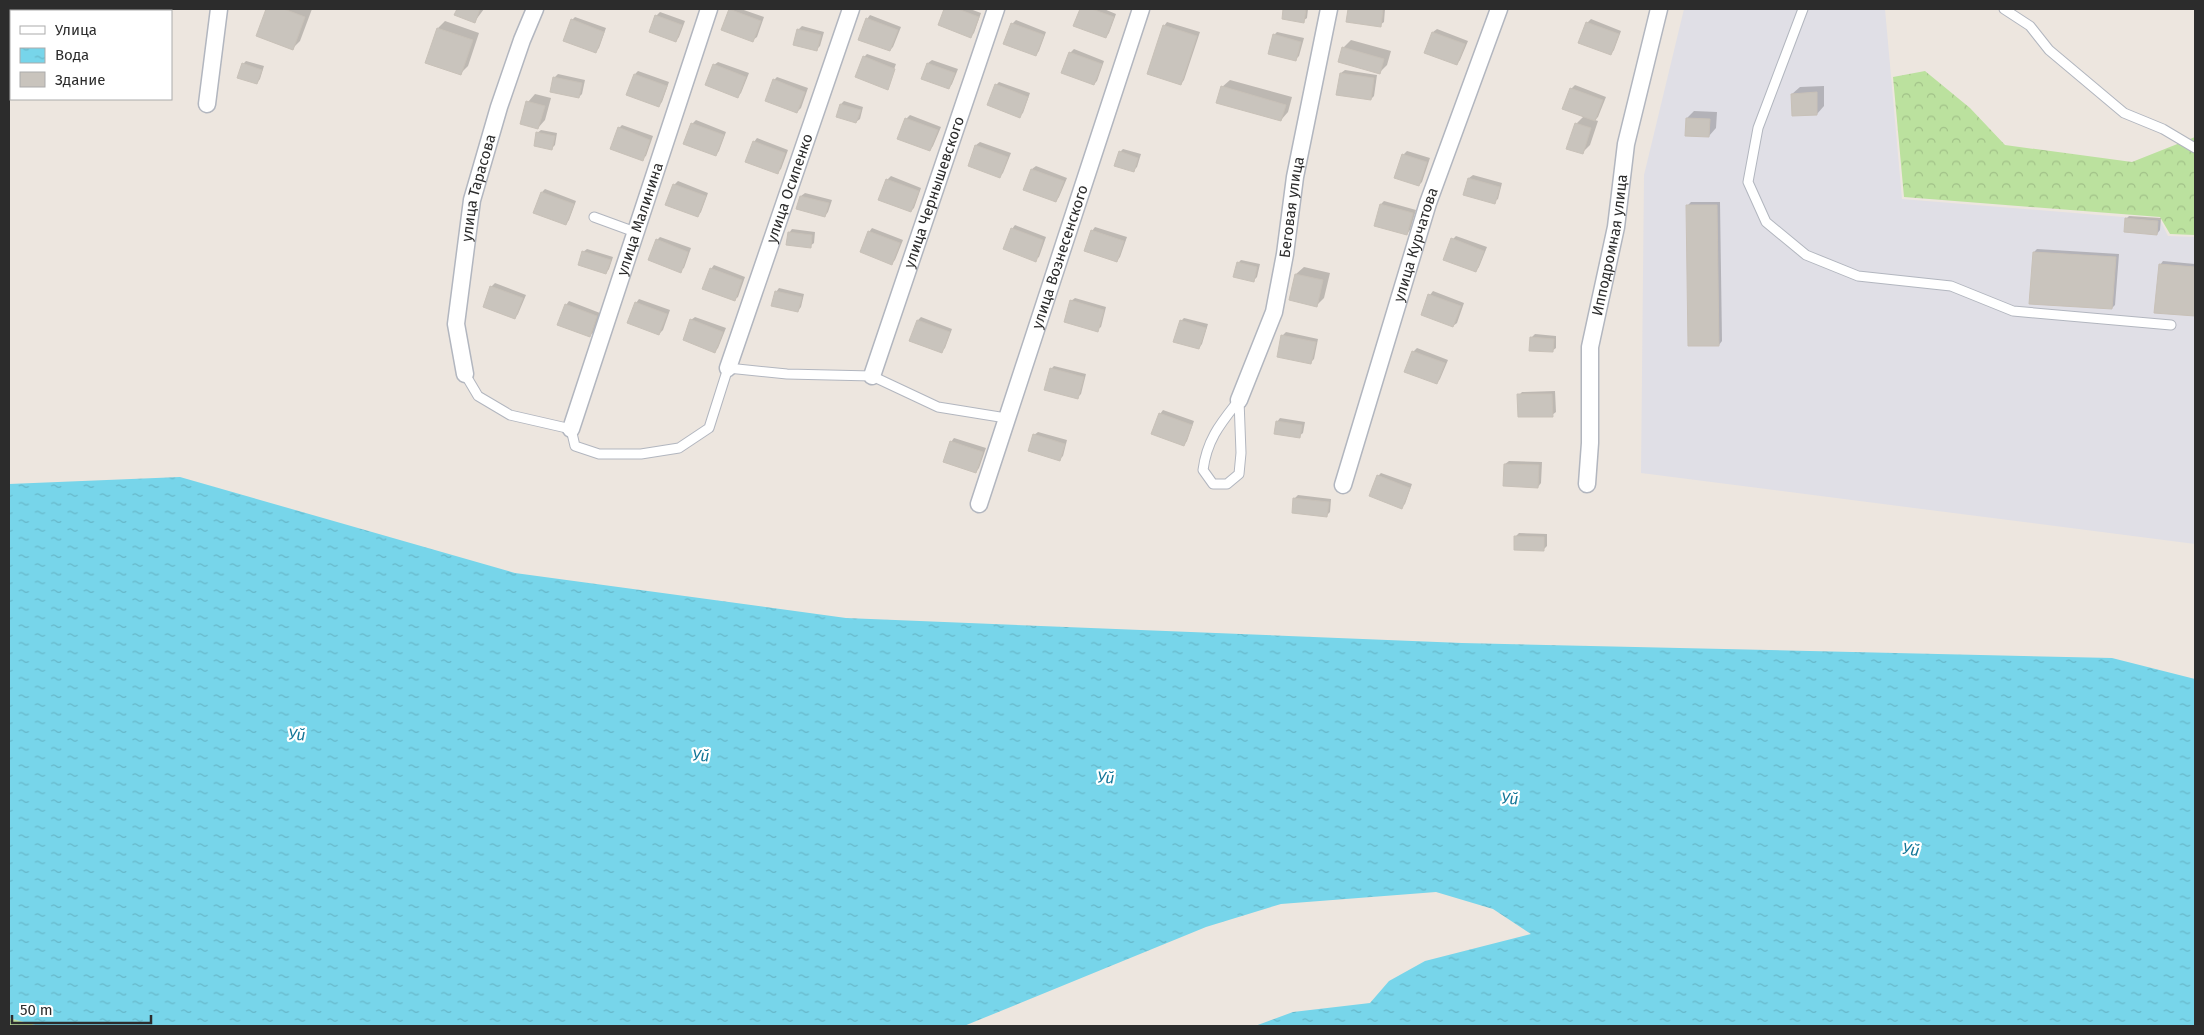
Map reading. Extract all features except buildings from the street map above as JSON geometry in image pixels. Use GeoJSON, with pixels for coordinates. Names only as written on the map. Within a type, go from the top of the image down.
{"type":"FeatureCollection","features":[{"type":"Feature","properties":{"kind":"street"},"geometry":{"type":"LineString","coordinates":[[207,104],[219,9]]}},
{"type":"Feature","properties":{"kind":"street","name":"улица Тарасова"},"geometry":{"type":"LineString","coordinates":[[465,374],[456,324],[472,200],[499,107],[522,40],[535,9]]}},
{"type":"Feature","properties":{"kind":"street","name":"улица Малинина"},"geometry":{"type":"LineString","coordinates":[[570,429],[709,9]]}},
{"type":"Feature","properties":{"kind":"street","name":"улица Осипенко"},"geometry":{"type":"LineString","coordinates":[[728,368],[851,9]]}},
{"type":"Feature","properties":{"kind":"street","name":"улица Чернышевского"},"geometry":{"type":"LineString","coordinates":[[872,376],[996,9]]}},
{"type":"Feature","properties":{"kind":"street","name":"улица Вознесенского"},"geometry":{"type":"LineString","coordinates":[[979,504],[1141,9]]}},
{"type":"Feature","properties":{"kind":"street","name":"Беговая улица"},"geometry":{"type":"LineString","coordinates":[[1239,400],[1274,312],[1285,254],[1295,177],[1329,9]]}},
{"type":"Feature","properties":{"kind":"street","name":"улица Курчатова"},"geometry":{"type":"LineString","coordinates":[[1343,485],[1428,203],[1499,9]]}},
{"type":"Feature","properties":{"kind":"street","name":"Ипподромная улица"},"geometry":{"type":"LineString","coordinates":[[1586,484],[1590,443],[1590,347],[1616,227],[1626,144],[1659,9]]}},
{"type":"Feature","properties":{"kind":"lane"},"geometry":{"type":"LineString","coordinates":[[1803,9],[1758,128],[1748,182],[1766,222],[1806,255],[1858,276],[1951,286],[2014,311],[2171,325]]}},
{"type":"Feature","properties":{"kind":"lane"},"geometry":{"type":"LineString","coordinates":[[2004,9],[2030,26],[2049,50],[2124,113],[2163,129],[2195,148]]}},
{"type":"Feature","properties":{"kind":"lane"},"geometry":{"type":"LineString","coordinates":[[594,217],[636,232]]}},
{"type":"Feature","properties":{"kind":"lane"},"geometry":{"type":"LineString","coordinates":[[465,374],[478,396],[510,415],[570,429],[575,446],[599,454],[641,454],[679,448],[708,428],[728,368],[787,374],[872,376],[938,407],[1006,418]]}},
{"type":"Feature","properties":{"kind":"lane"},"geometry":{"type":"LineString","coordinates":[[1239,400],[1241,453],[1239,474],[1227,484],[1213,484],[1203,470],[1205,452],[1217,428],[1239,400]]}},
{"type":"Feature","properties":{"kind":"shaded area"},"geometry":{"type":"Polygon","coordinates":[[[1684,9],[1885,9],[1902,199],[2160,220],[2168,236],[2195,237],[2195,544],[1641,473],[1644,175],[1684,9]]]}},
{"type":"Feature","properties":{"kind":"green space"},"geometry":{"type":"Polygon","coordinates":[[[1925,71],[1970,108],[2005,145],[2132,162],[2195,137],[2195,235],[2170,234],[2160,217],[1904,197],[1893,77],[1925,71]]]}},
{"type":"Feature","properties":{"kind":"green space"},"geometry":{"type":"Polygon","coordinates":[[[9,1018],[39,1026],[9,1026],[9,1018]]]}},
{"type":"Feature","properties":{"kind":"water","name":"Уй"},"geometry":{"type":"Polygon","coordinates":[[[180,477],[515,573],[846,618],[1462,643],[2112,658],[2195,679],[2195,1026],[1255,1026],[1293,1012],[1370,1003],[1389,981],[1425,961],[1531,934],[1493,909],[1436,892],[1281,904],[1206,927],[964,1026],[39,1026],[9,1018],[9,484],[180,477]]]}}]}
